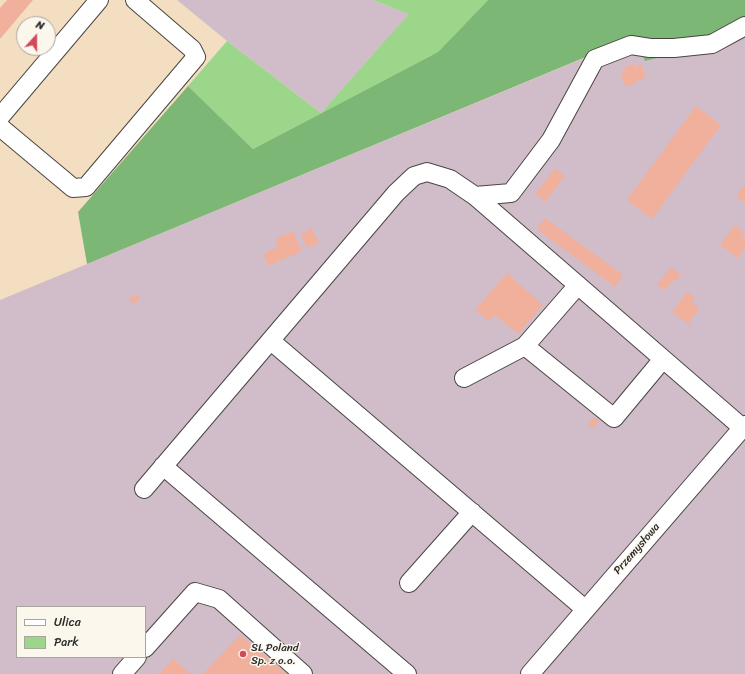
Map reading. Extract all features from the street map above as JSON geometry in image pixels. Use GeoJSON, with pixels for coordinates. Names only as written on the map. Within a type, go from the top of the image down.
{"type":"FeatureCollection","features":[{"type":"Feature","properties":{"kind":"street"},"geometry":{"type":"LineString","coordinates":[[0,127],[72,188],[86,187],[196,57],[192,48],[135,0]]}},
{"type":"Feature","properties":{"kind":"street"},"geometry":{"type":"LineString","coordinates":[[0,117],[90,3]]}},
{"type":"Feature","properties":{"kind":"street"},"geometry":{"type":"LineString","coordinates":[[474,196],[511,193],[551,140],[595,59],[631,45],[650,48],[674,48],[712,44],[745,26]]}},
{"type":"Feature","properties":{"kind":"street"},"geometry":{"type":"LineString","coordinates":[[144,489],[396,193],[414,176],[427,172],[450,179],[474,196],[744,428]]}},
{"type":"Feature","properties":{"kind":"street"},"geometry":{"type":"LineString","coordinates":[[464,378],[525,346],[578,285]]}},
{"type":"Feature","properties":{"kind":"street"},"geometry":{"type":"LineString","coordinates":[[270,341],[585,609]]}},
{"type":"Feature","properties":{"kind":"street"},"geometry":{"type":"LineString","coordinates":[[525,346],[614,418],[663,359]]}},
{"type":"Feature","properties":{"kind":"street","name":"Przemysłowa"},"geometry":{"type":"LineString","coordinates":[[530,674],[744,428]]}},
{"type":"Feature","properties":{"kind":"street"},"geometry":{"type":"LineString","coordinates":[[163,466],[407,674]]}},
{"type":"Feature","properties":{"kind":"street"},"geometry":{"type":"LineString","coordinates":[[409,583],[472,512]]}},
{"type":"Feature","properties":{"kind":"street"},"geometry":{"type":"LineString","coordinates":[[146,647],[195,592],[219,599],[304,674]]}},
{"type":"Feature","properties":{"kind":"street"},"geometry":{"type":"LineString","coordinates":[[122,674],[136,658]]}},
{"type":"Feature","properties":{"kind":"shaded area"},"geometry":{"type":"Polygon","coordinates":[[[177,0],[373,0],[410,14],[321,113],[227,41],[177,0]]]}},
{"type":"Feature","properties":{"kind":"shaded area"},"geometry":{"type":"Polygon","coordinates":[[[745,34],[745,674],[0,674],[0,300],[635,37],[745,34]]]}},
{"type":"Feature","properties":{"kind":"green space"},"geometry":{"type":"Polygon","coordinates":[[[373,0],[488,0],[438,52],[253,149],[188,86],[227,41],[321,113],[409,14],[373,0]]]}},
{"type":"Feature","properties":{"kind":"green space"},"geometry":{"type":"Polygon","coordinates":[[[488,0],[745,0],[745,34],[735,38],[645,61],[634,37],[87,264],[78,212],[188,86],[253,149],[438,52],[488,0]]]}},
{"type":"Feature","properties":{"kind":"building"},"geometry":{"type":"Polygon","coordinates":[[[7,0],[33,0],[19,16],[16,16],[16,20],[0,39],[0,8],[7,0]]]}},
{"type":"Feature","properties":{"kind":"building"},"geometry":{"type":"Polygon","coordinates":[[[634,64],[635,67],[641,64],[646,77],[626,87],[620,73],[625,71],[624,67],[634,64]]]}},
{"type":"Feature","properties":{"kind":"building"},"geometry":{"type":"Polygon","coordinates":[[[696,106],[721,125],[652,219],[627,200],[696,106]]]}},
{"type":"Feature","properties":{"kind":"building"},"geometry":{"type":"Polygon","coordinates":[[[555,168],[565,176],[545,202],[535,194],[555,168]]]}},
{"type":"Feature","properties":{"kind":"building"},"geometry":{"type":"Polygon","coordinates":[[[743,186],[745,187],[745,203],[736,196],[743,186]]]}},
{"type":"Feature","properties":{"kind":"building"},"geometry":{"type":"Polygon","coordinates":[[[545,218],[623,275],[615,287],[537,229],[545,218]]]}},
{"type":"Feature","properties":{"kind":"building"},"geometry":{"type":"Polygon","coordinates":[[[735,225],[744,232],[741,235],[745,238],[745,248],[738,258],[720,245],[735,225]]]}},
{"type":"Feature","properties":{"kind":"building"},"geometry":{"type":"Polygon","coordinates":[[[312,228],[319,243],[307,248],[301,234],[312,228]]]}},
{"type":"Feature","properties":{"kind":"building"},"geometry":{"type":"Polygon","coordinates":[[[293,231],[302,251],[268,266],[263,254],[278,247],[275,239],[293,231]]]}},
{"type":"Feature","properties":{"kind":"building"},"geometry":{"type":"Polygon","coordinates":[[[671,267],[681,275],[676,281],[673,280],[665,290],[657,285],[671,267]]]}},
{"type":"Feature","properties":{"kind":"building"},"geometry":{"type":"Polygon","coordinates":[[[507,273],[543,305],[518,334],[495,315],[488,321],[475,310],[507,273]]]}},
{"type":"Feature","properties":{"kind":"building"},"geometry":{"type":"Polygon","coordinates":[[[687,292],[695,298],[692,303],[700,308],[689,322],[692,324],[691,326],[672,312],[687,292]]]}},
{"type":"Feature","properties":{"kind":"building"},"geometry":{"type":"Polygon","coordinates":[[[137,294],[140,300],[132,304],[129,298],[137,294]]]}},
{"type":"Feature","properties":{"kind":"building"},"geometry":{"type":"Polygon","coordinates":[[[595,417],[599,421],[592,429],[587,425],[595,417]]]}},
{"type":"Feature","properties":{"kind":"building","name":"SL Poland Sp. z o.o."},"geometry":{"type":"Polygon","coordinates":[[[240,635],[287,674],[203,674],[240,635]]]}},
{"type":"Feature","properties":{"kind":"building"},"geometry":{"type":"Polygon","coordinates":[[[173,659],[191,674],[159,674],[173,659]]]}},
{"type":"Feature","properties":{"kind":"place","name":"SL Poland Sp. z o.o."},"geometry":{"type":"Point","coordinates":[243,654]}}]}
